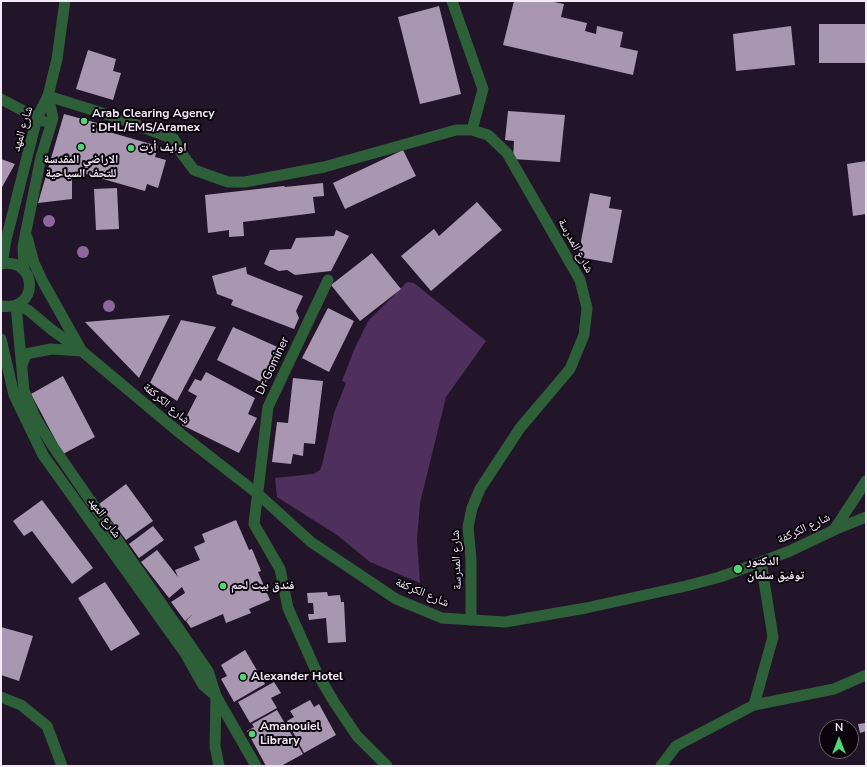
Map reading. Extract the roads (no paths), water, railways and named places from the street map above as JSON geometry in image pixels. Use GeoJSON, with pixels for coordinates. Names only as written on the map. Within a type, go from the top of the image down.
{"type":"FeatureCollection","features":[{"type":"Feature","properties":{"kind":"street","name":"شارع المهد"},"geometry":{"type":"LineString","coordinates":[[1,264],[38,118],[48,96],[57,58],[65,1]]}},
{"type":"Feature","properties":{"kind":"street"},"geometry":{"type":"LineString","coordinates":[[452,1],[483,89],[472,130]]}},
{"type":"Feature","properties":{"kind":"street"},"geometry":{"type":"LineString","coordinates":[[1,306],[8,307],[16,305],[28,294],[30,287],[26,273],[23,247],[41,157],[53,118],[48,96]]}},
{"type":"Feature","properties":{"kind":"street","name":"شارع المدرسة"},"geometry":{"type":"LineString","coordinates":[[48,96],[118,118],[174,139],[182,154],[194,170],[228,182],[263,180],[324,167],[456,130],[472,130],[488,135],[507,153],[580,280],[587,308],[584,335],[570,369],[520,428],[480,489],[472,508],[468,527],[471,559],[471,620]]}},
{"type":"Feature","properties":{"kind":"street"},"geometry":{"type":"LineString","coordinates":[[1,99],[51,124]]}},
{"type":"Feature","properties":{"kind":"street"},"geometry":{"type":"LineString","coordinates":[[26,231],[34,263],[50,295],[83,352]]}},
{"type":"Feature","properties":{"kind":"street"},"geometry":{"type":"LineString","coordinates":[[1,264],[10,263],[17,265],[50,295]]}},
{"type":"Feature","properties":{"kind":"street","name":"Dr Gominer"},"geometry":{"type":"LineString","coordinates":[[328,280],[268,407],[254,524],[280,569],[288,608],[317,673],[356,736],[387,766]]}},
{"type":"Feature","properties":{"kind":"street","name":"شارع المهد"},"geometry":{"type":"LineString","coordinates":[[16,305],[24,391],[35,417],[52,445],[208,670],[216,696],[256,766]]}},
{"type":"Feature","properties":{"kind":"street","name":"شارع الكركفة"},"geometry":{"type":"LineString","coordinates":[[16,305],[28,310],[52,330],[83,352],[181,434],[258,494],[311,542],[396,599],[442,618],[505,622],[586,608],[686,586],[720,577],[790,551],[834,530],[866,517]]}},
{"type":"Feature","properties":{"kind":"street","name":"شارع المهد"},"geometry":{"type":"LineString","coordinates":[[1,339],[14,395],[43,455],[185,653],[203,685],[216,696]]}},
{"type":"Feature","properties":{"kind":"street"},"geometry":{"type":"LineString","coordinates":[[22,364],[26,354],[51,349],[83,352]]}},
{"type":"Feature","properties":{"kind":"street"},"geometry":{"type":"LineString","coordinates":[[834,530],[866,480]]}},
{"type":"Feature","properties":{"kind":"street"},"geometry":{"type":"LineString","coordinates":[[754,705],[773,637],[761,562]]}},
{"type":"Feature","properties":{"kind":"street"},"geometry":{"type":"LineString","coordinates":[[661,766],[676,746],[754,705],[834,689],[866,675]]}},
{"type":"Feature","properties":{"kind":"street"},"geometry":{"type":"LineString","coordinates":[[216,696],[215,746],[219,766]]}},
{"type":"Feature","properties":{"kind":"street"},"geometry":{"type":"LineString","coordinates":[[1,697],[21,706],[47,726],[62,766]]}},
{"type":"Feature","properties":{"kind":"place","name":"Arab Clearing Agency : DHL/EMS/Aramex"},"geometry":{"type":"Point","coordinates":[84,121]}},
{"type":"Feature","properties":{"kind":"place","name":"الاراضي المقدسة للتحف السياحية"},"geometry":{"type":"Point","coordinates":[81,147]}},
{"type":"Feature","properties":{"kind":"place","name":"اوايف أرت"},"geometry":{"type":"Point","coordinates":[131,148]}},
{"type":"Feature","properties":{"kind":"place","name":"الدكتور توفيق سلمان"},"geometry":{"type":"Point","coordinates":[738,569]}},
{"type":"Feature","properties":{"kind":"place","name":"فندق بيت لحم"},"geometry":{"type":"Point","coordinates":[223,586]}},
{"type":"Feature","properties":{"kind":"place","name":"Alexander Hotel"},"geometry":{"type":"Point","coordinates":[243,677]}},
{"type":"Feature","properties":{"kind":"place","name":"Amanouiel Library"},"geometry":{"type":"Point","coordinates":[252,734]}}]}
